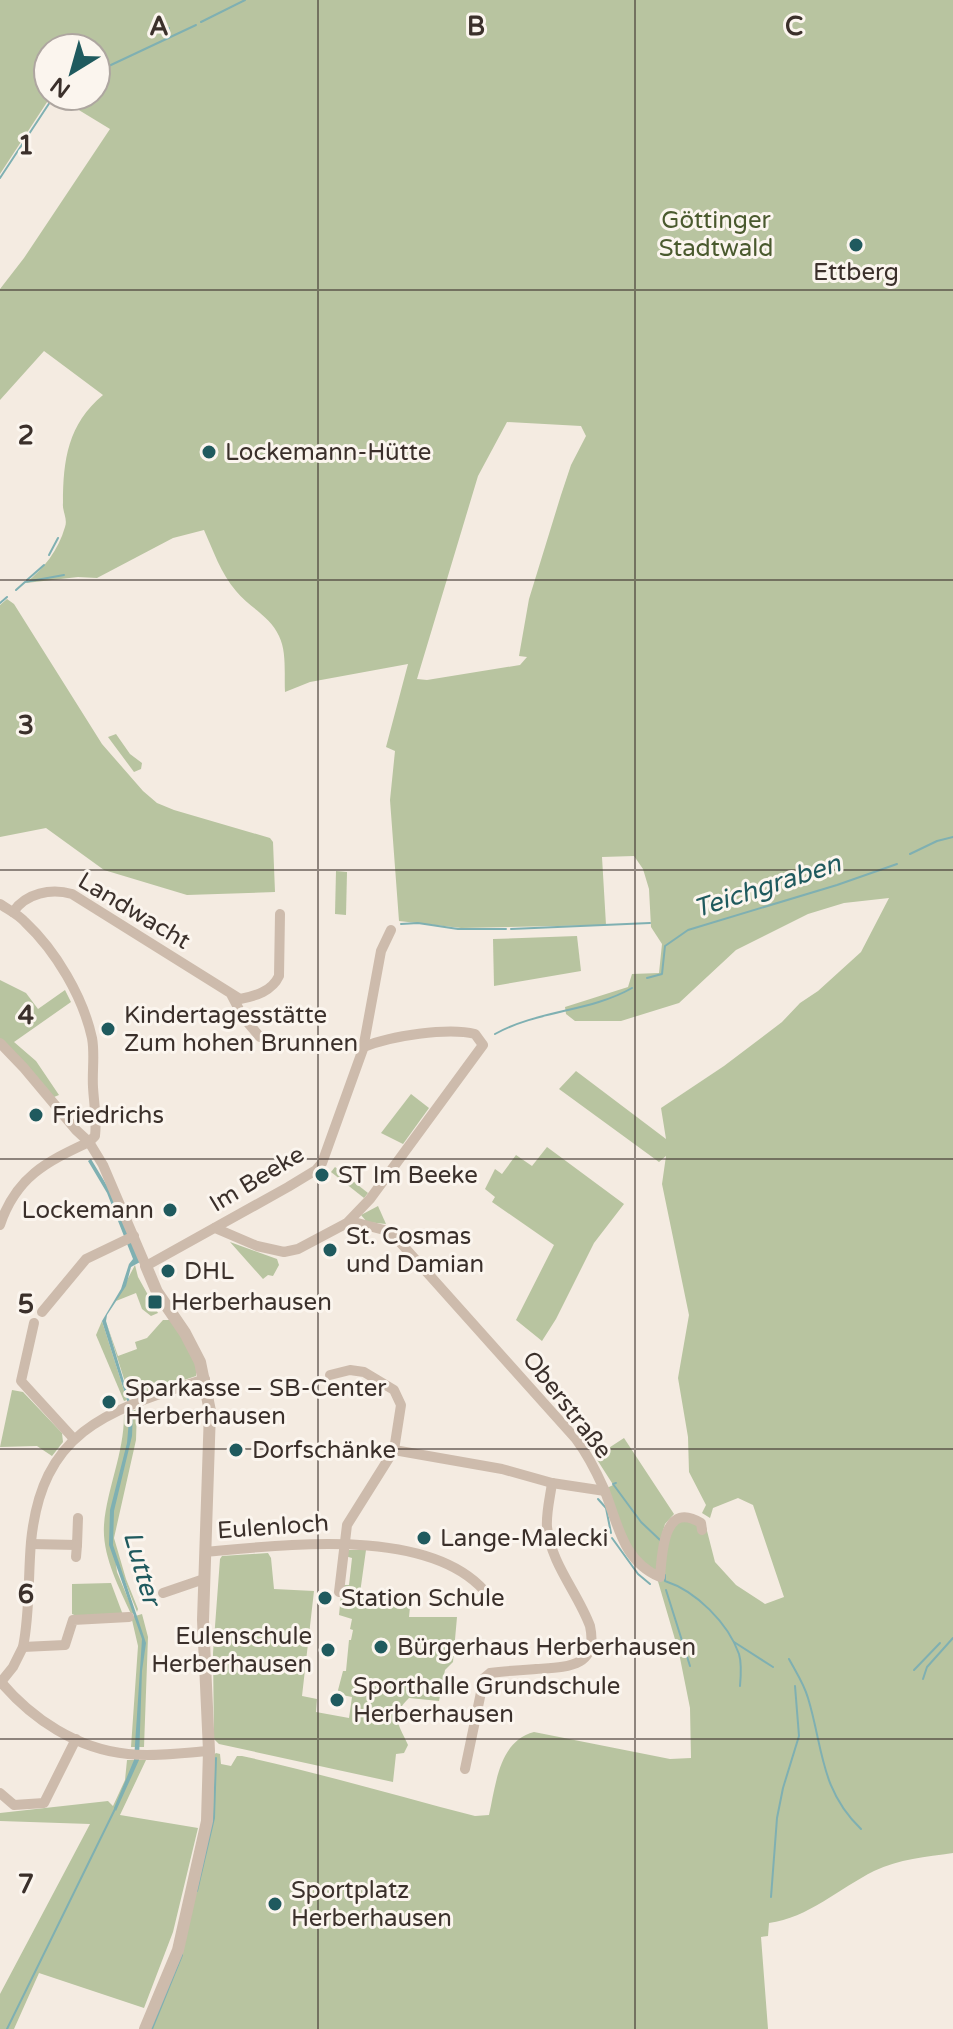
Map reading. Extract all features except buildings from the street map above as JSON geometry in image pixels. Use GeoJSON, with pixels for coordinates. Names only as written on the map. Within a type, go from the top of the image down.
{"type":"FeatureCollection","features":[{"type":"Feature","properties":{"kind":"street","name":"Landwacht"},"geometry":{"type":"LineString","coordinates":[[13,912],[26,898],[61,890],[72,894],[148,939],[232,996],[243,1017],[260,1037]]}},
{"type":"Feature","properties":{"kind":"street"},"geometry":{"type":"LineString","coordinates":[[0,904],[31,928],[51,953],[79,1001],[91,1035],[96,1123],[95,1136],[89,1142],[50,1161],[13,1194],[0,1225]]}},
{"type":"Feature","properties":{"kind":"street"},"geometry":{"type":"LineString","coordinates":[[232,996],[240,999],[250,997],[275,984],[279,976],[280,914]]}},
{"type":"Feature","properties":{"kind":"street","name":"Im Beeke"},"geometry":{"type":"LineString","coordinates":[[146,1266],[288,1187],[321,1165],[364,1047],[381,951],[391,930]]}},
{"type":"Feature","properties":{"kind":"street"},"geometry":{"type":"LineString","coordinates":[[215,1228],[267,1250],[284,1252],[298,1249],[350,1221],[373,1195],[482,1048],[483,1042],[475,1034],[446,1033],[391,1039],[364,1047]]}},
{"type":"Feature","properties":{"kind":"street"},"geometry":{"type":"LineString","coordinates":[[0,1043],[89,1142],[103,1165],[129,1238],[157,1292],[193,1349],[205,1379],[210,1411],[203,1641],[210,1792],[205,1839],[178,1950],[145,2029]]}},
{"type":"Feature","properties":{"kind":"street"},"geometry":{"type":"LineString","coordinates":[[76,1130],[84,1124],[96,1123]]}},
{"type":"Feature","properties":{"kind":"street","name":"Oberstraße"},"geometry":{"type":"LineString","coordinates":[[350,1221],[391,1233],[576,1439],[595,1468],[621,1539],[633,1558],[660,1577],[665,1538],[671,1524],[678,1519],[689,1518],[701,1523],[702,1530]]}},
{"type":"Feature","properties":{"kind":"street"},"geometry":{"type":"LineString","coordinates":[[42,1312],[86,1259],[129,1238]]}},
{"type":"Feature","properties":{"kind":"street"},"geometry":{"type":"LineString","coordinates":[[34,1323],[21,1381],[74,1439]]}},
{"type":"Feature","properties":{"kind":"street"},"geometry":{"type":"LineString","coordinates":[[330,1375],[350,1370],[364,1372],[394,1390],[401,1405],[394,1450],[353,1514],[343,1543]]}},
{"type":"Feature","properties":{"kind":"street"},"geometry":{"type":"LineString","coordinates":[[205,1379],[139,1401],[105,1417],[74,1439],[56,1461],[35,1513],[23,1647],[13,1667],[0,1681],[34,1715],[76,1739],[129,1754],[209,1751]]}},
{"type":"Feature","properties":{"kind":"street"},"geometry":{"type":"LineString","coordinates":[[394,1450],[605,1491]]}},
{"type":"Feature","properties":{"kind":"street"},"geometry":{"type":"LineString","coordinates":[[465,1769],[484,1678],[490,1673],[572,1667],[589,1652],[592,1638],[590,1626],[549,1540],[547,1523],[552,1483]]}},
{"type":"Feature","properties":{"kind":"street"},"geometry":{"type":"LineString","coordinates":[[76,1557],[78,1518]]}},
{"type":"Feature","properties":{"kind":"street","name":"Eulenloch"},"geometry":{"type":"LineString","coordinates":[[206,1552],[343,1543],[395,1549],[427,1558],[476,1580],[488,1595]]}},
{"type":"Feature","properties":{"kind":"street","name":"Eulenloch"},"geometry":{"type":"LineString","coordinates":[[339,1592],[343,1543]]}},
{"type":"Feature","properties":{"kind":"street"},"geometry":{"type":"LineString","coordinates":[[31,1544],[77,1545]]}},
{"type":"Feature","properties":{"kind":"street"},"geometry":{"type":"LineString","coordinates":[[163,1593],[204,1579]]}},
{"type":"Feature","properties":{"kind":"street"},"geometry":{"type":"LineString","coordinates":[[23,1647],[65,1645],[73,1620],[129,1617]]}},
{"type":"Feature","properties":{"kind":"street"},"geometry":{"type":"LineString","coordinates":[[0,1793],[14,1805],[44,1803],[76,1739]]}},
{"type":"Feature","properties":{"kind":"green space","name":"Göttinger Stadtwald"},"geometry":{"type":"Polygon","coordinates":[[[0,0],[953,0],[953,1853],[883,1867],[810,1909],[769,1923],[768,1936],[761,1937],[768,2029],[149,2029],[181,1951],[212,1756],[216,1753],[220,1754],[221,1764],[231,1766],[237,1756],[242,1756],[475,1816],[489,1815],[497,1777],[506,1754],[513,1744],[534,1732],[670,1759],[691,1758],[690,1708],[679,1653],[657,1578],[632,1553],[607,1488],[617,1483],[612,1483],[596,1458],[598,1455],[624,1438],[674,1514],[665,1524],[661,1538],[680,1521],[705,1523],[715,1562],[736,1585],[765,1604],[784,1597],[753,1505],[738,1498],[713,1508],[710,1518],[702,1513],[706,1505],[689,1472],[688,1437],[678,1378],[689,1315],[662,1184],[666,1156],[659,1162],[559,1089],[576,1071],[666,1139],[661,1108],[782,1022],[861,952],[889,898],[844,903],[808,914],[736,950],[679,1003],[621,1021],[575,1021],[566,1014],[565,1007],[628,987],[632,974],[659,973],[662,944],[651,927],[649,889],[643,869],[634,856],[602,857],[606,925],[461,928],[399,921],[390,800],[395,751],[386,747],[408,664],[310,682],[285,692],[284,656],[279,636],[271,623],[231,584],[204,530],[173,538],[97,578],[26,583],[50,558],[62,536],[66,524],[64,472],[70,444],[82,418],[103,395],[44,351],[0,400],[0,289],[110,129],[82,112],[112,112],[112,32],[32,32],[32,112],[41,112],[0,174],[0,0]],[[507,422],[478,476],[417,679],[520,665],[527,657],[519,656],[529,599],[571,465],[586,436],[581,426],[507,422]]]}},
{"type":"Feature","properties":{"kind":"green space"},"geometry":{"type":"Polygon","coordinates":[[[7,599],[14,604],[102,744],[143,791],[157,803],[174,810],[270,838],[273,842],[275,892],[187,895],[104,870],[46,828],[0,837],[0,605],[7,599]]]}},
{"type":"Feature","properties":{"kind":"green space"},"geometry":{"type":"Polygon","coordinates":[[[116,734],[130,754],[142,763],[141,769],[134,772],[108,737],[116,734]]]}},
{"type":"Feature","properties":{"kind":"green space"},"geometry":{"type":"Polygon","coordinates":[[[336,871],[347,872],[346,915],[335,914],[336,871]]]}},
{"type":"Feature","properties":{"kind":"green space"},"geometry":{"type":"Polygon","coordinates":[[[577,936],[581,971],[494,986],[493,939],[577,936]]]}},
{"type":"Feature","properties":{"kind":"green space"},"geometry":{"type":"Polygon","coordinates":[[[0,980],[26,993],[38,1009],[65,990],[71,1002],[14,1042],[36,1061],[59,1095],[54,1097],[0,1040],[0,980]]]}},
{"type":"Feature","properties":{"kind":"green space"},"geometry":{"type":"Polygon","coordinates":[[[411,1094],[429,1108],[403,1144],[381,1133],[411,1094]]]}},
{"type":"Feature","properties":{"kind":"green space"},"geometry":{"type":"Polygon","coordinates":[[[547,1147],[624,1204],[594,1243],[542,1341],[516,1320],[554,1245],[492,1202],[495,1197],[485,1189],[495,1169],[502,1174],[516,1155],[532,1166],[547,1147]]]}},
{"type":"Feature","properties":{"kind":"green space"},"geometry":{"type":"Polygon","coordinates":[[[335,1167],[368,1193],[364,1198],[331,1172],[335,1167]]]}},
{"type":"Feature","properties":{"kind":"green space"},"geometry":{"type":"Polygon","coordinates":[[[378,1206],[386,1224],[367,1222],[361,1215],[378,1206]]]}},
{"type":"Feature","properties":{"kind":"green space"},"geometry":{"type":"Polygon","coordinates":[[[230,1242],[277,1259],[279,1265],[273,1276],[263,1279],[230,1242]]]}},
{"type":"Feature","properties":{"kind":"green space"},"geometry":{"type":"Polygon","coordinates":[[[135,1265],[138,1277],[158,1313],[151,1316],[142,1309],[136,1293],[116,1301],[135,1265]]]}},
{"type":"Feature","properties":{"kind":"green space"},"geometry":{"type":"Polygon","coordinates":[[[163,1320],[171,1320],[188,1347],[195,1362],[196,1376],[130,1398],[106,1322],[118,1356],[137,1349],[135,1342],[147,1338],[163,1320]]]}},
{"type":"Feature","properties":{"kind":"green space"},"geometry":{"type":"Polygon","coordinates":[[[102,1321],[127,1400],[124,1401],[96,1335],[102,1321]]]}},
{"type":"Feature","properties":{"kind":"green space"},"geometry":{"type":"Polygon","coordinates":[[[12,1390],[23,1392],[62,1433],[63,1442],[52,1456],[37,1446],[0,1447],[12,1390]]]}},
{"type":"Feature","properties":{"kind":"green space"},"geometry":{"type":"Polygon","coordinates":[[[137,1409],[136,1440],[114,1538],[138,1609],[137,1612],[115,1556],[117,1572],[134,1613],[131,1614],[108,1560],[104,1525],[124,1415],[137,1409]]]}},
{"type":"Feature","properties":{"kind":"green space"},"geometry":{"type":"Polygon","coordinates":[[[347,1550],[366,1550],[360,1593],[411,1597],[409,1617],[457,1617],[453,1662],[445,1670],[439,1701],[409,1698],[399,1710],[399,1725],[408,1745],[404,1753],[396,1754],[393,1782],[219,1744],[214,1739],[213,1653],[222,1556],[268,1553],[274,1589],[314,1591],[302,1696],[317,1699],[316,1712],[349,1718],[352,1697],[337,1694],[343,1671],[346,1671],[353,1630],[350,1629],[352,1619],[339,1615],[342,1585],[349,1585],[352,1558],[345,1556],[347,1550]]]}},
{"type":"Feature","properties":{"kind":"green space"},"geometry":{"type":"Polygon","coordinates":[[[111,1583],[123,1615],[79,1617],[72,1614],[72,1584],[111,1583]]]}},
{"type":"Feature","properties":{"kind":"green space"},"geometry":{"type":"Polygon","coordinates":[[[142,1614],[148,1637],[144,1747],[131,1747],[138,1646],[132,1617],[142,1614]]]}},
{"type":"Feature","properties":{"kind":"green space"},"geometry":{"type":"Polygon","coordinates":[[[127,1760],[146,1760],[120,1815],[198,1828],[173,1932],[144,2008],[39,1973],[14,2029],[0,2029],[0,1994],[90,1824],[0,1821],[0,1813],[108,1801],[113,1806],[125,1780],[127,1760]]]}},
{"type":"Feature","properties":{"kind":"water"},"geometry":{"type":"Polygon","coordinates":[[[91,1159],[112,1194],[140,1262],[131,1267],[126,1286],[106,1321],[133,1412],[132,1436],[114,1511],[113,1545],[146,1643],[139,1760],[116,1811],[114,1808],[134,1760],[142,1639],[109,1545],[110,1510],[127,1443],[129,1420],[127,1400],[102,1321],[121,1289],[133,1259],[107,1193],[88,1161],[91,1159]]]}},
{"type":"Feature","properties":{"kind":"waterway"},"geometry":{"type":"LineString","coordinates":[[201,22],[245,0]]}},
{"type":"Feature","properties":{"kind":"waterway"},"geometry":{"type":"LineString","coordinates":[[112,64],[196,25]]}},
{"type":"Feature","properties":{"kind":"waterway"},"geometry":{"type":"LineString","coordinates":[[166,38],[169,28]]}},
{"type":"Feature","properties":{"kind":"waterway"},"geometry":{"type":"LineString","coordinates":[[0,178],[43,112]]}},
{"type":"Feature","properties":{"kind":"waterway"},"geometry":{"type":"LineString","coordinates":[[49,555],[58,538]]}},
{"type":"Feature","properties":{"kind":"waterway"},"geometry":{"type":"LineString","coordinates":[[27,580],[44,565]]}},
{"type":"Feature","properties":{"kind":"waterway"},"geometry":{"type":"LineString","coordinates":[[16,590],[25,582],[64,575]]}},
{"type":"Feature","properties":{"kind":"waterway"},"geometry":{"type":"LineString","coordinates":[[0,603],[7,597]]}},
{"type":"Feature","properties":{"kind":"waterway","name":"Teichgraben"},"geometry":{"type":"LineString","coordinates":[[910,854],[953,837]]}},
{"type":"Feature","properties":{"kind":"waterway","name":"Teichgraben"},"geometry":{"type":"LineString","coordinates":[[647,978],[662,974],[665,946],[688,930],[897,864]]}},
{"type":"Feature","properties":{"kind":"waterway"},"geometry":{"type":"LineString","coordinates":[[511,929],[650,923]]}},
{"type":"Feature","properties":{"kind":"waterway"},"geometry":{"type":"LineString","coordinates":[[401,924],[506,929]]}},
{"type":"Feature","properties":{"kind":"waterway","name":"Teichgraben"},"geometry":{"type":"LineString","coordinates":[[495,1034],[529,1020],[599,1002],[632,988]]}},
{"type":"Feature","properties":{"kind":"waterway"},"geometry":{"type":"LineString","coordinates":[[616,1483],[613,1484],[641,1522],[660,1540]]}},
{"type":"Feature","properties":{"kind":"waterway"},"geometry":{"type":"LineString","coordinates":[[598,1499],[606,1508],[611,1533]]}},
{"type":"Feature","properties":{"kind":"waterway"},"geometry":{"type":"LineString","coordinates":[[612,1538],[638,1574],[650,1584]]}},
{"type":"Feature","properties":{"kind":"waterway"},"geometry":{"type":"LineString","coordinates":[[665,1575],[665,1581],[699,1600],[727,1631],[740,1658],[740,1686]]}},
{"type":"Feature","properties":{"kind":"waterway"},"geometry":{"type":"LineString","coordinates":[[666,1590],[690,1666]]}},
{"type":"Feature","properties":{"kind":"waterway"},"geometry":{"type":"LineString","coordinates":[[923,1679],[927,1667],[953,1638]]}},
{"type":"Feature","properties":{"kind":"waterway"},"geometry":{"type":"LineString","coordinates":[[734,1642],[773,1667]]}},
{"type":"Feature","properties":{"kind":"waterway"},"geometry":{"type":"LineString","coordinates":[[914,1670],[940,1643]]}},
{"type":"Feature","properties":{"kind":"waterway"},"geometry":{"type":"LineString","coordinates":[[789,1659],[806,1693],[830,1783],[861,1829]]}},
{"type":"Feature","properties":{"kind":"waterway"},"geometry":{"type":"LineString","coordinates":[[771,1897],[777,1818],[799,1736],[795,1686]]}},
{"type":"Feature","properties":{"kind":"waterway"},"geometry":{"type":"LineString","coordinates":[[197,1891],[214,1818],[216,1758]]}},
{"type":"Feature","properties":{"kind":"waterway","name":"Lutter"},"geometry":{"type":"LineString","coordinates":[[7,2029],[116,1807]]}},
{"type":"Feature","properties":{"kind":"waterway"},"geometry":{"type":"LineString","coordinates":[[152,2029],[182,1955]]}},
{"type":"Feature","properties":{"kind":"place","name":"Ettberg"},"geometry":{"type":"Point","coordinates":[856,245]}},
{"type":"Feature","properties":{"kind":"place","name":"Lockemann-Hütte"},"geometry":{"type":"Point","coordinates":[209,452]}},
{"type":"Feature","properties":{"kind":"place","name":"Kindertagesstätte Zum hohen Brunnen"},"geometry":{"type":"Point","coordinates":[108,1029]}},
{"type":"Feature","properties":{"kind":"place","name":"Friedrichs"},"geometry":{"type":"Point","coordinates":[36,1115]}},
{"type":"Feature","properties":{"kind":"place","name":"ST Im Beeke"},"geometry":{"type":"Point","coordinates":[322,1175]}},
{"type":"Feature","properties":{"kind":"place","name":"Lockemann"},"geometry":{"type":"Point","coordinates":[170,1210]}},
{"type":"Feature","properties":{"kind":"place","name":"St. Cosmas und Damian"},"geometry":{"type":"Point","coordinates":[330,1250]}},
{"type":"Feature","properties":{"kind":"place","name":"DHL"},"geometry":{"type":"Point","coordinates":[168,1271]}},
{"type":"Feature","properties":{"kind":"place","name":"Herberhausen"},"geometry":{"type":"Point","coordinates":[155,1302]}},
{"type":"Feature","properties":{"kind":"place","name":"Sparkasse – SB-Center Herberhausen"},"geometry":{"type":"Point","coordinates":[109,1402]}},
{"type":"Feature","properties":{"kind":"place","name":"Dorfschänke"},"geometry":{"type":"Point","coordinates":[236,1450]}},
{"type":"Feature","properties":{"kind":"place","name":"Lange-Malecki"},"geometry":{"type":"Point","coordinates":[424,1538]}},
{"type":"Feature","properties":{"kind":"place","name":"Station Schule"},"geometry":{"type":"Point","coordinates":[325,1598]}},
{"type":"Feature","properties":{"kind":"place","name":"Bürgerhaus Herberhausen"},"geometry":{"type":"Point","coordinates":[381,1647]}},
{"type":"Feature","properties":{"kind":"place","name":"Eulenschule Herberhausen"},"geometry":{"type":"Point","coordinates":[328,1650]}},
{"type":"Feature","properties":{"kind":"place","name":"Sporthalle Grundschule Herberhausen"},"geometry":{"type":"Point","coordinates":[337,1700]}},
{"type":"Feature","properties":{"kind":"place","name":"Sportplatz Herberhausen"},"geometry":{"type":"Point","coordinates":[275,1904]}}]}
